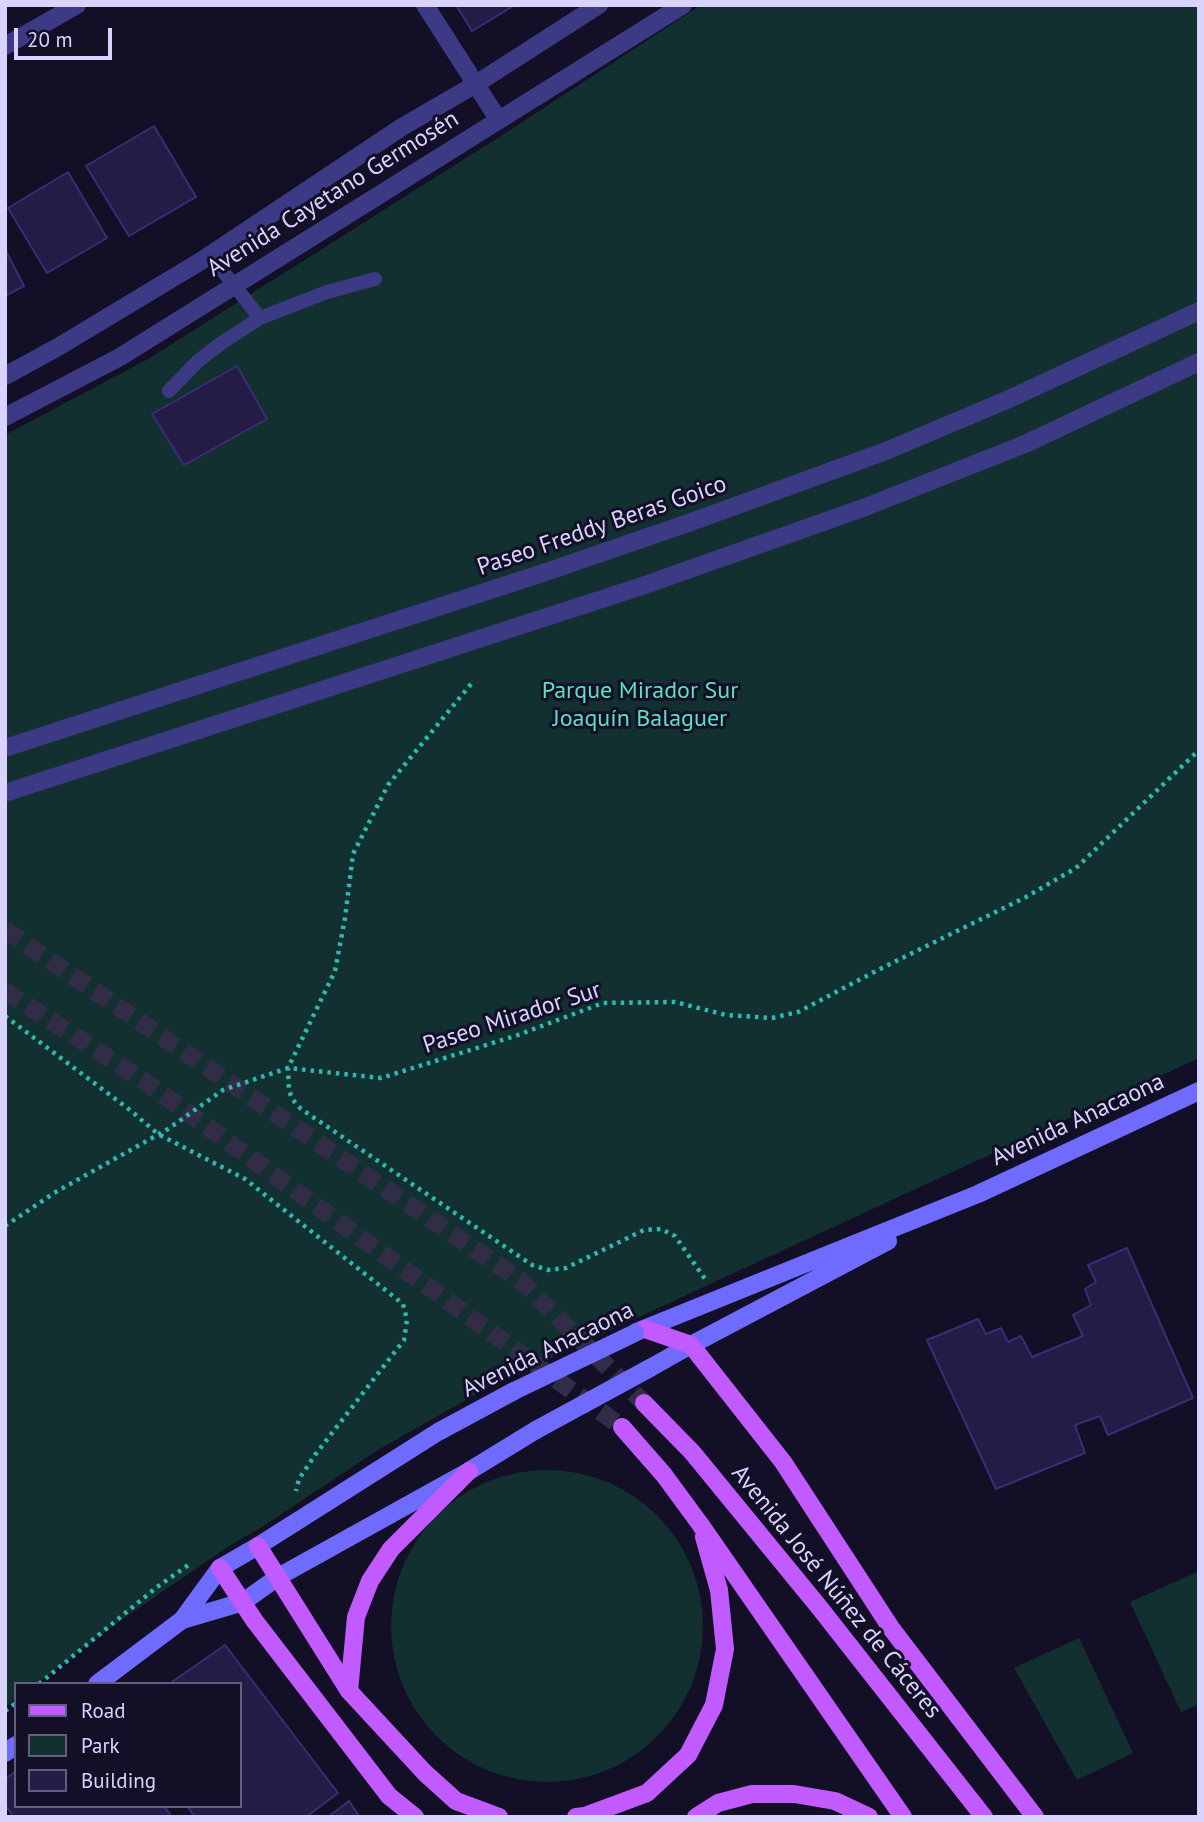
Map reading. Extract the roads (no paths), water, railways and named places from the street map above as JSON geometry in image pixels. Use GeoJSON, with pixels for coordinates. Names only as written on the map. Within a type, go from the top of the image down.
{"type":"FeatureCollection","features":[{"type":"Feature","properties":{"kind":"main road","name":"Avenida Anacaona"},"geometry":{"type":"LineString","coordinates":[[182,1620],[243,1602],[278,1577],[691,1345],[978,1194],[1199,1091]]}},
{"type":"Feature","properties":{"kind":"main road","name":"Avenida Anacaona"},"geometry":{"type":"LineString","coordinates":[[100,1682],[182,1620],[220,1568],[438,1432],[514,1391],[640,1331],[978,1194]]}},
{"type":"Feature","properties":{"kind":"main road"},"geometry":{"type":"LineString","coordinates":[[640,1331],[691,1345],[783,1462],[891,1628],[1035,1817]]}},
{"type":"Feature","properties":{"kind":"main road","name":"Avenida José Núñez de Cáceres"},"geometry":{"type":"LineString","coordinates":[[644,1404],[692,1452],[820,1607],[984,1817]]}},
{"type":"Feature","properties":{"kind":"main road"},"geometry":{"type":"LineString","coordinates":[[622,1427],[664,1475],[700,1524],[903,1817]]}},
{"type":"Feature","properties":{"kind":"main road"},"geometry":{"type":"LineString","coordinates":[[349,1691],[356,1617],[370,1581],[391,1549],[468,1471]]}},
{"type":"Feature","properties":{"kind":"main road"},"geometry":{"type":"LineString","coordinates":[[576,1817],[646,1793],[688,1755],[714,1705],[725,1649],[719,1590],[700,1524]]}},
{"type":"Feature","properties":{"kind":"main road"},"geometry":{"type":"LineString","coordinates":[[258,1546],[349,1691],[425,1773],[456,1801],[499,1817]]}},
{"type":"Feature","properties":{"kind":"main road"},"geometry":{"type":"LineString","coordinates":[[220,1568],[254,1620],[389,1796],[415,1817]]}},
{"type":"Feature","properties":{"kind":"main road"},"geometry":{"type":"LineString","coordinates":[[696,1817],[718,1803],[752,1794],[794,1794],[835,1801],[869,1817]]}},
{"type":"Feature","properties":{"kind":"street"},"geometry":{"type":"LineString","coordinates":[[5,46],[77,5]]}},
{"type":"Feature","properties":{"kind":"street"},"geometry":{"type":"LineString","coordinates":[[425,5],[498,119]]}},
{"type":"Feature","properties":{"kind":"street","name":"Avenida Cayetano Germosén"},"geometry":{"type":"LineString","coordinates":[[5,376],[210,255],[402,127],[599,5]]}},
{"type":"Feature","properties":{"kind":"street","name":"Avenida Cayetano Germosén"},"geometry":{"type":"LineString","coordinates":[[5,417],[120,357],[683,5]]}},
{"type":"Feature","properties":{"kind":"street","name":"Paseo Freddy Beras Goico"},"geometry":{"type":"LineString","coordinates":[[5,748],[695,521],[886,451],[1009,399],[1199,311]]}},
{"type":"Feature","properties":{"kind":"street"},"geometry":{"type":"LineString","coordinates":[[5,793],[642,586],[863,508],[1025,444],[1199,362]]}},
{"type":"Feature","properties":{"kind":"lane"},"geometry":{"type":"LineString","coordinates":[[210,255],[260,318]]}},
{"type":"Feature","properties":{"kind":"lane"},"geometry":{"type":"LineString","coordinates":[[169,391],[197,362],[260,318],[327,292],[376,279]]}},
{"type":"Feature","properties":{"kind":"tunnel"},"geometry":{"type":"LineString","coordinates":[[5,930],[520,1280],[644,1403]]}},
{"type":"Feature","properties":{"kind":"tunnel"},"geometry":{"type":"LineString","coordinates":[[5,991],[144,1081],[622,1427]]}},
{"type":"Feature","properties":{"kind":"park label","name":"Parque Mirador Sur Joaquín Balaguer"},"geometry":{"type":"Point","coordinates":[640,705]}}]}
